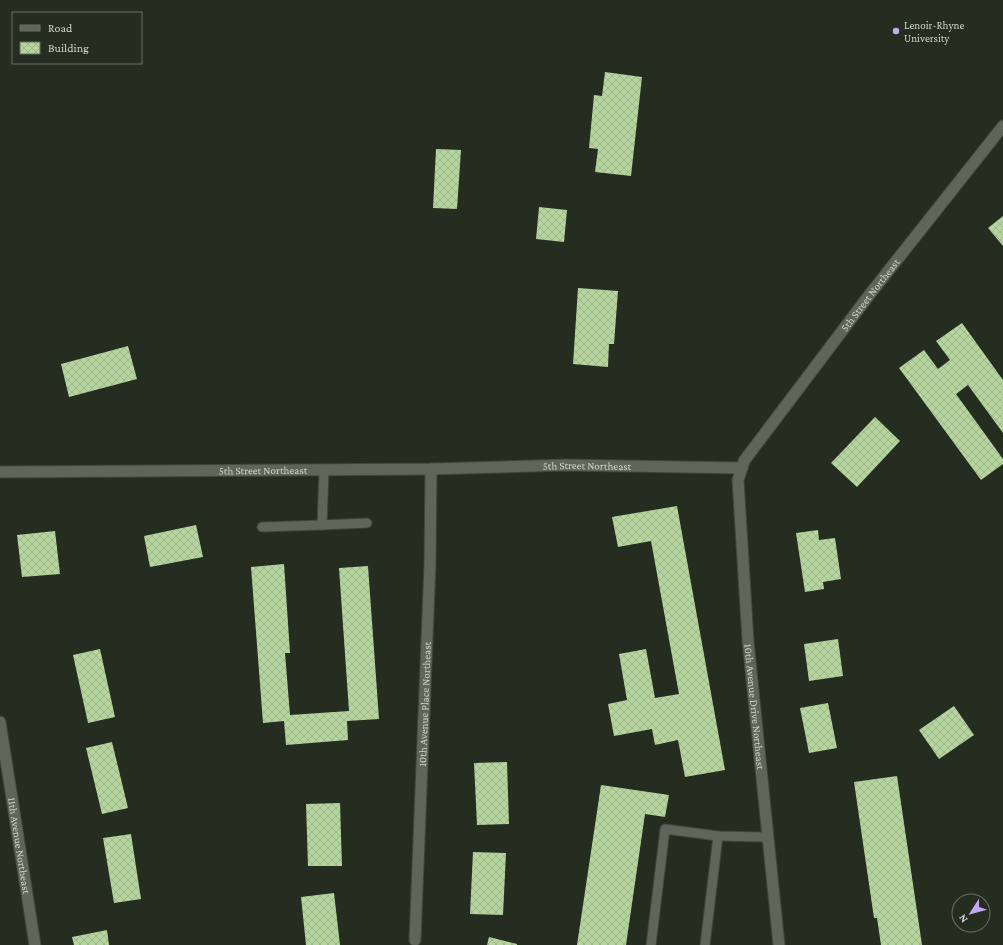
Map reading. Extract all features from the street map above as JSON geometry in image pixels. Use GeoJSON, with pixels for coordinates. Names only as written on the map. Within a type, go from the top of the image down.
{"type":"FeatureCollection","features":[{"type":"Feature","properties":{"kind":"street","name":"5th Street Northeast"},"geometry":{"type":"LineString","coordinates":[[0,472],[431,469],[566,465],[742,468],[744,461],[870,294],[1003,126]]}},
{"type":"Feature","properties":{"kind":"street","name":"10th Avenue Drive Northeast"},"geometry":{"type":"LineString","coordinates":[[742,468],[738,480],[748,641],[779,945]]}},
{"type":"Feature","properties":{"kind":"street","name":"10th Avenue Place Northeast"},"geometry":{"type":"LineString","coordinates":[[415,940],[430,564],[431,469]]}},
{"type":"Feature","properties":{"kind":"street","name":"11th Avenue Northeast"},"geometry":{"type":"LineString","coordinates":[[0,722],[35,945]]}},
{"type":"Feature","properties":{"kind":"lane"},"geometry":{"type":"LineString","coordinates":[[322,525],[324,470]]}},
{"type":"Feature","properties":{"kind":"lane"},"geometry":{"type":"LineString","coordinates":[[262,527],[367,523]]}},
{"type":"Feature","properties":{"kind":"lane"},"geometry":{"type":"LineString","coordinates":[[652,945],[665,829],[718,836],[768,837]]}},
{"type":"Feature","properties":{"kind":"lane"},"geometry":{"type":"LineString","coordinates":[[705,945],[718,836]]}},
{"type":"Feature","properties":{"kind":"building"},"geometry":{"type":"Polygon","coordinates":[[[605,72],[642,77],[631,176],[595,172],[598,149],[589,148],[594,95],[602,96],[605,72]]]}},
{"type":"Feature","properties":{"kind":"building"},"geometry":{"type":"Polygon","coordinates":[[[436,149],[461,150],[457,209],[433,208],[436,149]]]}},
{"type":"Feature","properties":{"kind":"building"},"geometry":{"type":"Polygon","coordinates":[[[539,207],[567,210],[564,242],[536,239],[539,207]]]}},
{"type":"Feature","properties":{"kind":"building"},"geometry":{"type":"Polygon","coordinates":[[[1003,216],[1003,246],[988,228],[1003,216]]]}},
{"type":"Feature","properties":{"kind":"building"},"geometry":{"type":"Polygon","coordinates":[[[578,288],[618,291],[614,344],[609,344],[608,367],[573,364],[578,288]]]}},
{"type":"Feature","properties":{"kind":"building"},"geometry":{"type":"Polygon","coordinates":[[[962,323],[1003,380],[1003,433],[968,385],[956,394],[1003,459],[1003,464],[981,480],[899,368],[924,350],[938,369],[950,360],[936,341],[962,323]]]}},
{"type":"Feature","properties":{"kind":"building"},"geometry":{"type":"Polygon","coordinates":[[[128,346],[137,379],[69,397],[61,364],[128,346]]]}},
{"type":"Feature","properties":{"kind":"building"},"geometry":{"type":"Polygon","coordinates":[[[875,417],[900,441],[857,487],[831,463],[875,417]]]}},
{"type":"Feature","properties":{"kind":"building"},"geometry":{"type":"Polygon","coordinates":[[[677,506],[725,770],[685,777],[678,740],[655,745],[652,729],[614,736],[608,704],[627,700],[619,654],[646,649],[655,698],[679,694],[651,541],[618,547],[612,517],[677,506]]]}},
{"type":"Feature","properties":{"kind":"building"},"geometry":{"type":"Polygon","coordinates":[[[196,525],[203,557],[150,567],[144,536],[196,525]]]}},
{"type":"Feature","properties":{"kind":"building"},"geometry":{"type":"Polygon","coordinates":[[[818,530],[819,540],[835,538],[841,579],[823,582],[824,589],[805,592],[796,533],[818,530]]]}},
{"type":"Feature","properties":{"kind":"building"},"geometry":{"type":"Polygon","coordinates":[[[55,531],[60,574],[22,577],[17,535],[55,531]]]}},
{"type":"Feature","properties":{"kind":"building"},"geometry":{"type":"Polygon","coordinates":[[[284,564],[290,653],[285,653],[290,715],[349,711],[339,568],[368,566],[379,719],[347,721],[348,740],[286,745],[284,721],[263,723],[251,567],[284,564]]]}},
{"type":"Feature","properties":{"kind":"building"},"geometry":{"type":"Polygon","coordinates":[[[838,639],[843,676],[809,681],[804,644],[838,639]]]}},
{"type":"Feature","properties":{"kind":"building"},"geometry":{"type":"Polygon","coordinates":[[[100,649],[115,717],[88,723],[73,655],[100,649]]]}},
{"type":"Feature","properties":{"kind":"building"},"geometry":{"type":"Polygon","coordinates":[[[828,703],[837,748],[809,753],[800,708],[828,703]]]}},
{"type":"Feature","properties":{"kind":"building"},"geometry":{"type":"Polygon","coordinates":[[[954,706],[974,735],[939,759],[919,730],[954,706]]]}},
{"type":"Feature","properties":{"kind":"building"},"geometry":{"type":"Polygon","coordinates":[[[112,742],[128,808],[102,814],[86,748],[112,742]]]}},
{"type":"Feature","properties":{"kind":"building"},"geometry":{"type":"Polygon","coordinates":[[[507,762],[509,824],[477,825],[474,763],[507,762]]]}},
{"type":"Feature","properties":{"kind":"building"},"geometry":{"type":"Polygon","coordinates":[[[897,776],[922,945],[881,945],[877,918],[874,918],[854,782],[897,776]]]}},
{"type":"Feature","properties":{"kind":"building"},"geometry":{"type":"Polygon","coordinates":[[[601,785],[669,795],[665,817],[645,814],[626,945],[577,945],[601,785]]]}},
{"type":"Feature","properties":{"kind":"building"},"geometry":{"type":"Polygon","coordinates":[[[340,803],[342,866],[308,866],[306,804],[340,803]]]}},
{"type":"Feature","properties":{"kind":"building"},"geometry":{"type":"Polygon","coordinates":[[[131,834],[141,899],[114,903],[103,838],[131,834]]]}},
{"type":"Feature","properties":{"kind":"building"},"geometry":{"type":"Polygon","coordinates":[[[473,852],[506,853],[503,915],[470,914],[473,852]]]}},
{"type":"Feature","properties":{"kind":"building"},"geometry":{"type":"Polygon","coordinates":[[[334,893],[340,945],[306,945],[301,897],[334,893]]]}},
{"type":"Feature","properties":{"kind":"building"},"geometry":{"type":"Polygon","coordinates":[[[107,930],[109,945],[74,945],[72,937],[107,930]]]}},
{"type":"Feature","properties":{"kind":"building"},"geometry":{"type":"Polygon","coordinates":[[[489,937],[517,944],[517,945],[487,945],[489,937]]]}},
{"type":"Feature","properties":{"kind":"place","name":"Lenoir-Rhyne University"},"geometry":{"type":"Point","coordinates":[896,31]}}]}
